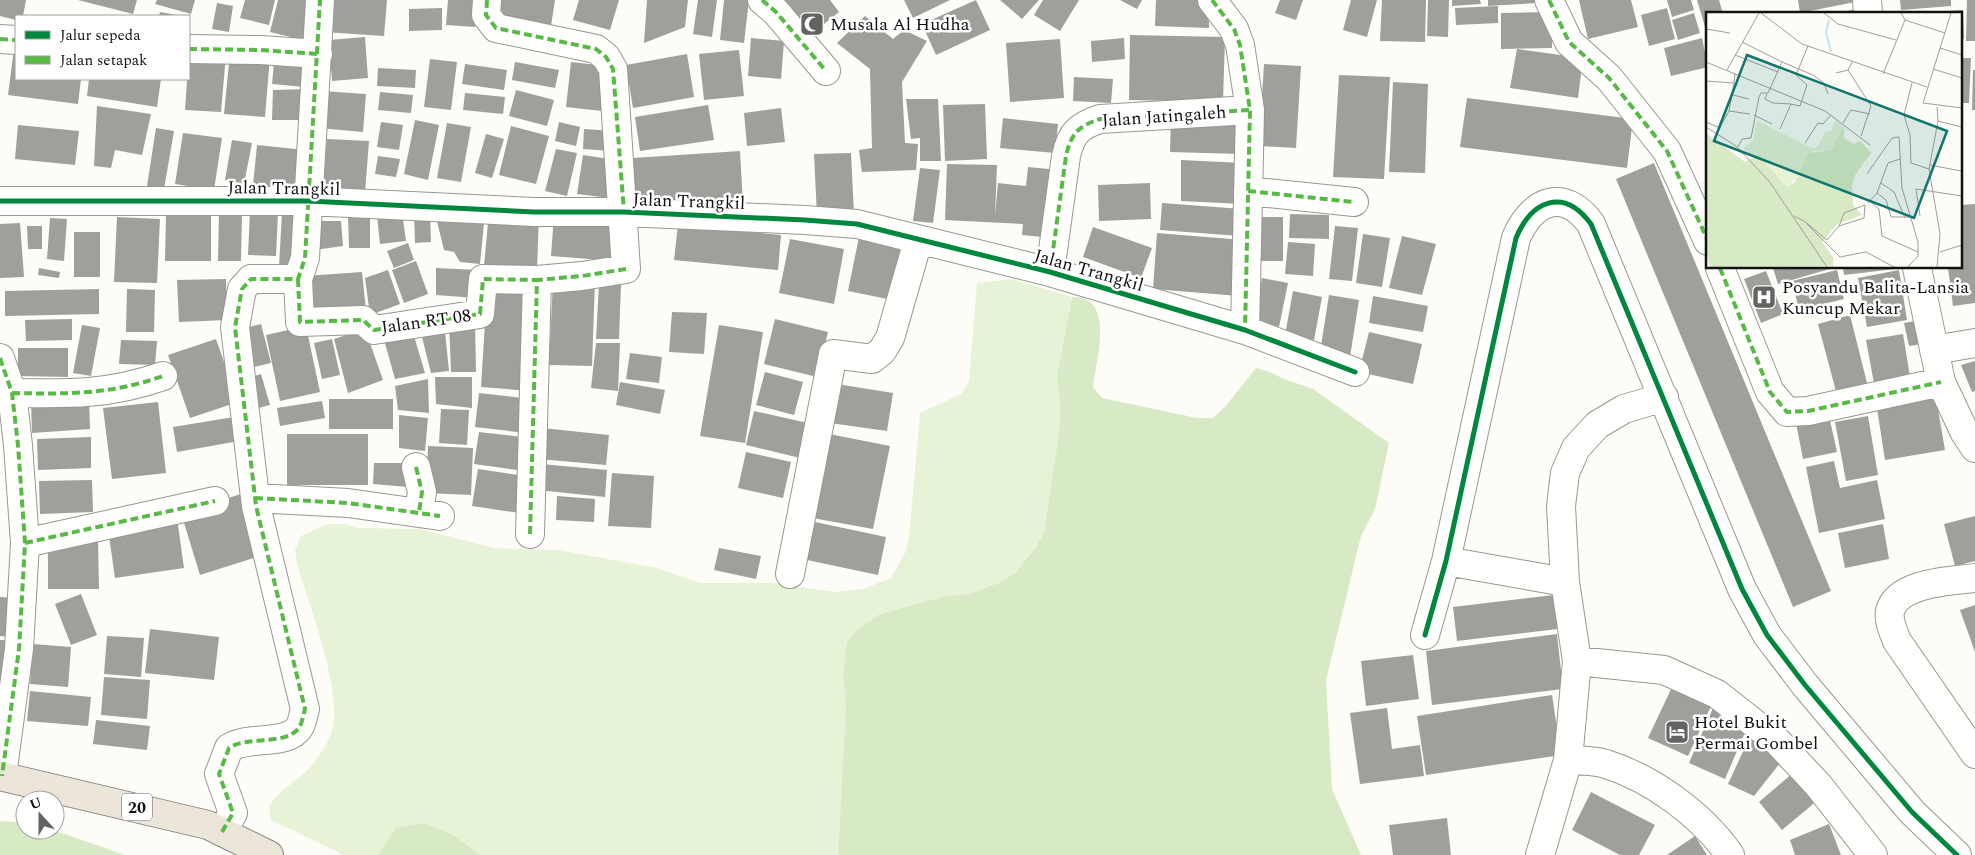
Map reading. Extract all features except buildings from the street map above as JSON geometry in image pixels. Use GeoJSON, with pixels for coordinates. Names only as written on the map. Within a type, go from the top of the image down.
{"type":"FeatureCollection","features":[{"type":"Feature","properties":{"kind":"highway","name":"20"},"geometry":{"type":"LineString","coordinates":[[1,776],[148,809],[208,825],[269,855]]}},
{"type":"Feature","properties":{"kind":"street"},"geometry":{"type":"LineString","coordinates":[[222,832],[233,813],[219,774],[230,748],[238,744],[287,736],[296,731],[301,724],[304,709],[255,498],[235,327],[242,289],[251,280],[298,279],[305,258],[320,0]]}},
{"type":"Feature","properties":{"kind":"street"},"geometry":{"type":"LineString","coordinates":[[487,0],[486,15],[496,28],[596,49],[610,62],[613,69],[624,212]]}},
{"type":"Feature","properties":{"kind":"street"},"geometry":{"type":"LineString","coordinates":[[762,0],[776,12],[826,71]]}},
{"type":"Feature","properties":{"kind":"street","name":"Jalan Jatingaleh"},"geometry":{"type":"LineString","coordinates":[[1212,0],[1234,29],[1240,45],[1250,110],[1245,330]]}},
{"type":"Feature","properties":{"kind":"street"},"geometry":{"type":"LineString","coordinates":[[1549,0],[1569,42],[1609,78],[1667,151],[1706,237]]}},
{"type":"Feature","properties":{"kind":"street"},"geometry":{"type":"LineString","coordinates":[[0,39],[15,40]]}},
{"type":"Feature","properties":{"kind":"street"},"geometry":{"type":"LineString","coordinates":[[190,49],[261,50],[318,54]]}},
{"type":"Feature","properties":{"kind":"street","name":"Jalan Jatingaleh"},"geometry":{"type":"LineString","coordinates":[[1050,272],[1066,156],[1069,140],[1076,130],[1085,124],[1100,119],[1250,110]]}},
{"type":"Feature","properties":{"kind":"street"},"geometry":{"type":"LineString","coordinates":[[1248,191],[1354,202]]}},
{"type":"Feature","properties":{"kind":"street","name":"Jalan Trangkil"},"geometry":{"type":"LineString","coordinates":[[0,201],[308,200],[534,212],[624,212],[857,224],[880,228],[918,241],[1050,272],[1245,330],[1355,372]]}},
{"type":"Feature","properties":{"kind":"street"},"geometry":{"type":"LineString","coordinates":[[1425,635],[1446,561],[1516,238],[1523,220],[1542,205],[1554,202],[1574,205],[1591,224],[1628,308],[1742,589],[1768,635],[1805,685],[1912,812],[1957,855]]}},
{"type":"Feature","properties":{"kind":"street","name":"Jalan Trangkil"},"geometry":{"type":"LineString","coordinates":[[624,212],[626,269]]}},
{"type":"Feature","properties":{"kind":"street"},"geometry":{"type":"LineString","coordinates":[[790,574],[832,354],[872,359],[882,351],[890,338],[918,241]]}},
{"type":"Feature","properties":{"kind":"street","name":"Jalan RT 08"},"geometry":{"type":"LineString","coordinates":[[298,279],[300,322],[362,320],[374,330],[480,314],[483,279],[537,280],[582,276],[626,269]]}},
{"type":"Feature","properties":{"kind":"street"},"geometry":{"type":"LineString","coordinates":[[1720,269],[1770,392],[1787,412],[1808,411],[1941,382]]}},
{"type":"Feature","properties":{"kind":"street"},"geometry":{"type":"LineString","coordinates":[[1917,269],[1941,382],[1965,433],[1975,448]]}},
{"type":"Feature","properties":{"kind":"street"},"geometry":{"type":"LineString","coordinates":[[530,534],[537,280]]}},
{"type":"Feature","properties":{"kind":"street"},"geometry":{"type":"LineString","coordinates":[[1934,350],[1975,343]]}},
{"type":"Feature","properties":{"kind":"street"},"geometry":{"type":"LineString","coordinates":[[0,358],[12,393],[25,543],[20,649],[4,721],[1,776]]}},
{"type":"Feature","properties":{"kind":"street"},"geometry":{"type":"LineString","coordinates":[[12,393],[96,393],[132,387],[163,376]]}},
{"type":"Feature","properties":{"kind":"street"},"geometry":{"type":"LineString","coordinates":[[1540,855],[1568,760],[1577,661],[1565,582],[1561,506],[1565,472],[1576,448],[1597,426],[1624,409],[1664,396]]}},
{"type":"Feature","properties":{"kind":"street"},"geometry":{"type":"LineString","coordinates":[[255,498],[348,503],[429,514],[416,468]]}},
{"type":"Feature","properties":{"kind":"street"},"geometry":{"type":"LineString","coordinates":[[25,543],[214,500]]}},
{"type":"Feature","properties":{"kind":"street"},"geometry":{"type":"LineString","coordinates":[[1446,561],[1565,582]]}},
{"type":"Feature","properties":{"kind":"street"},"geometry":{"type":"LineString","coordinates":[[1975,578],[1924,585],[1910,590],[1896,600],[1890,611],[1897,642],[1975,754]]}},
{"type":"Feature","properties":{"kind":"street"},"geometry":{"type":"LineString","coordinates":[[1577,661],[1664,670],[1717,694],[1778,742],[1818,786],[1873,855]]}},
{"type":"Feature","properties":{"kind":"street"},"geometry":{"type":"LineString","coordinates":[[1568,760],[1605,763],[1641,779],[1670,797],[1699,820],[1730,855]]}},
{"type":"Feature","properties":{"kind":"green space"},"geometry":{"type":"Polygon","coordinates":[[[1012,279],[1072,297],[1057,376],[1060,404],[1059,433],[1044,532],[1036,547],[1015,573],[1001,582],[972,593],[942,597],[880,614],[843,675],[846,704],[838,855],[481,855],[396,828],[377,855],[344,855],[271,820],[269,806],[280,793],[313,764],[325,747],[333,727],[334,710],[328,669],[316,623],[297,564],[295,550],[301,536],[328,524],[344,524],[358,528],[420,529],[495,548],[558,550],[657,568],[700,583],[772,583],[835,592],[863,589],[891,578],[906,551],[909,537],[920,413],[961,394],[969,381],[977,283],[1012,279]]]}},
{"type":"Feature","properties":{"kind":"green space"},"geometry":{"type":"Polygon","coordinates":[[[1072,297],[1086,299],[1094,306],[1099,317],[1099,346],[1093,387],[1102,398],[1197,418],[1213,418],[1225,407],[1256,368],[1313,389],[1389,443],[1375,509],[1361,536],[1326,680],[1332,789],[1361,855],[838,855],[846,704],[843,675],[847,642],[856,631],[880,614],[942,597],[972,593],[1001,582],[1015,573],[1036,547],[1044,532],[1059,433],[1060,404],[1057,376],[1072,297]]]}},
{"type":"Feature","properties":{"kind":"green space"},"geometry":{"type":"Polygon","coordinates":[[[0,821],[15,822],[15,840],[65,840],[65,834],[125,855],[0,855],[0,821]]]}},
{"type":"Feature","properties":{"kind":"green space"},"geometry":{"type":"Polygon","coordinates":[[[424,823],[451,834],[481,855],[377,855],[396,828],[424,823]]]}},
{"type":"Feature","properties":{"kind":"marked path"},"geometry":{"type":"LineString","coordinates":[[222,832],[233,813],[219,774],[229,748],[245,742],[282,738],[290,735],[300,726],[305,709],[256,506],[235,327],[242,289],[251,279],[298,279],[305,258],[320,0]]}},
{"type":"Feature","properties":{"kind":"marked path"},"geometry":{"type":"LineString","coordinates":[[487,0],[486,15],[496,28],[596,49],[606,57],[613,69],[624,212]]}},
{"type":"Feature","properties":{"kind":"marked path"},"geometry":{"type":"LineString","coordinates":[[762,0],[776,12],[826,71]]}},
{"type":"Feature","properties":{"kind":"marked path"},"geometry":{"type":"LineString","coordinates":[[1212,0],[1234,29],[1240,45],[1250,110],[1245,330]]}},
{"type":"Feature","properties":{"kind":"marked path"},"geometry":{"type":"LineString","coordinates":[[1549,0],[1569,42],[1609,78],[1667,151],[1706,237]]}},
{"type":"Feature","properties":{"kind":"marked path"},"geometry":{"type":"LineString","coordinates":[[0,39],[15,40]]}},
{"type":"Feature","properties":{"kind":"marked path"},"geometry":{"type":"LineString","coordinates":[[190,49],[261,50],[318,54]]}},
{"type":"Feature","properties":{"kind":"marked path"},"geometry":{"type":"LineString","coordinates":[[1050,272],[1066,156],[1073,136],[1081,128],[1100,119],[1250,110]]}},
{"type":"Feature","properties":{"kind":"marked path"},"geometry":{"type":"LineString","coordinates":[[1248,191],[1354,202]]}},
{"type":"Feature","properties":{"kind":"marked path"},"geometry":{"type":"LineString","coordinates":[[530,534],[537,280],[582,276],[626,269]]}},
{"type":"Feature","properties":{"kind":"marked path"},"geometry":{"type":"LineString","coordinates":[[1720,269],[1770,392],[1787,412],[1808,411],[1941,382]]}},
{"type":"Feature","properties":{"kind":"marked path"},"geometry":{"type":"LineString","coordinates":[[298,279],[300,322],[363,320],[374,330],[480,314],[483,279],[537,280]]}},
{"type":"Feature","properties":{"kind":"marked path"},"geometry":{"type":"LineString","coordinates":[[0,358],[12,393],[25,543],[19,649],[2,776]]}},
{"type":"Feature","properties":{"kind":"marked path"},"geometry":{"type":"LineString","coordinates":[[12,393],[70,393],[106,390],[163,376]]}},
{"type":"Feature","properties":{"kind":"marked path"},"geometry":{"type":"LineString","coordinates":[[416,467],[422,492],[419,512]]}},
{"type":"Feature","properties":{"kind":"marked path"},"geometry":{"type":"LineString","coordinates":[[255,498],[348,503],[440,516]]}},
{"type":"Feature","properties":{"kind":"marked path"},"geometry":{"type":"LineString","coordinates":[[25,543],[215,501]]}},
{"type":"Feature","properties":{"kind":"cycle path"},"geometry":{"type":"LineString","coordinates":[[0,201],[308,201],[534,212],[624,212],[857,224],[1050,272],[1245,330],[1355,372]]}},
{"type":"Feature","properties":{"kind":"cycle path"},"geometry":{"type":"LineString","coordinates":[[1425,635],[1446,561],[1516,238],[1523,225],[1540,207],[1549,203],[1560,202],[1570,205],[1581,212],[1591,224],[1742,589],[1767,635],[1805,685],[1912,812],[1957,855]]}},
{"type":"Feature","properties":{"kind":"place","name":"Musala Al Hudha"},"geometry":{"type":"Point","coordinates":[812,24]}},
{"type":"Feature","properties":{"kind":"place","name":"Posyandu Balita-Lansia Kuncup Mekar"},"geometry":{"type":"Point","coordinates":[1764,297]}},
{"type":"Feature","properties":{"kind":"place","name":"Hotel Bukit Permai Gombel"},"geometry":{"type":"Point","coordinates":[1677,732]}}]}
